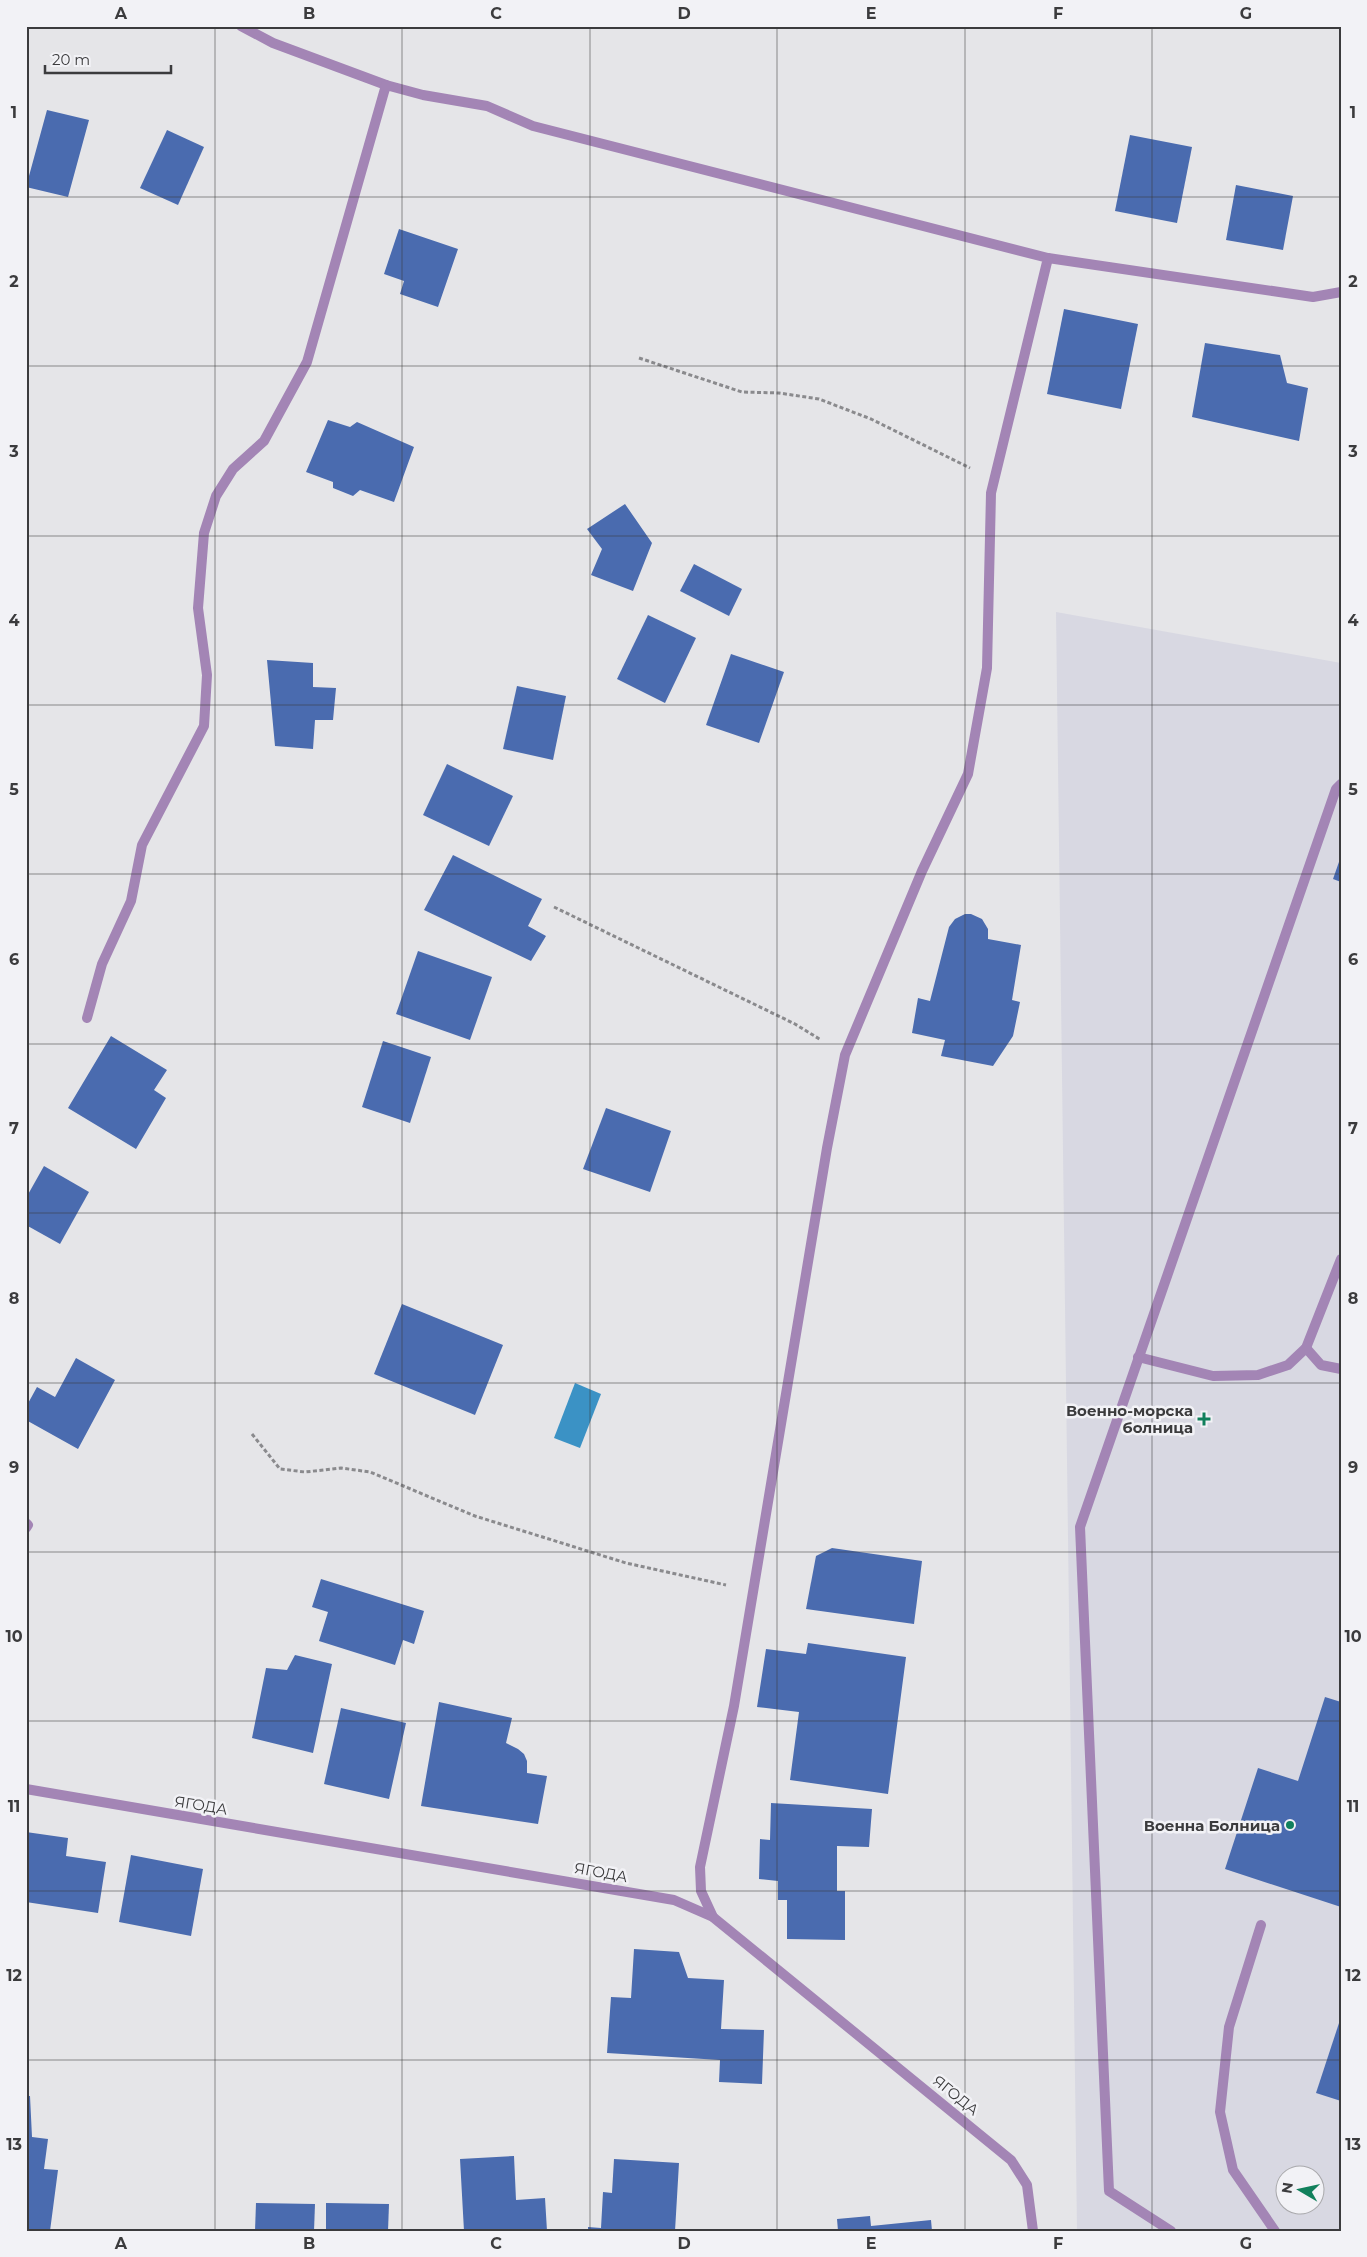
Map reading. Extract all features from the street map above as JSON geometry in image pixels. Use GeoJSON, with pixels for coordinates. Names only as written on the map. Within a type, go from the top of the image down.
{"type":"FeatureCollection","features":[{"type":"Feature","properties":{"kind":"street"},"geometry":{"type":"LineString","coordinates":[[241,26],[273,43],[386,85],[423,95],[488,106],[533,126],[1048,258],[1313,297],[1341,292]]}},
{"type":"Feature","properties":{"kind":"street"},"geometry":{"type":"LineString","coordinates":[[87,1018],[102,964],[131,901],[142,845],[204,726],[207,675],[198,608],[204,533],[216,496],[234,469],[264,441],[307,362],[386,85]]}},
{"type":"Feature","properties":{"kind":"street"},"geometry":{"type":"LineString","coordinates":[[713,1917],[701,1891],[700,1867],[734,1706],[827,1148],[845,1055],[922,871],[968,774],[987,668],[991,493],[1048,258]]}},
{"type":"Feature","properties":{"kind":"street"},"geometry":{"type":"LineString","coordinates":[[1171,2231],[1109,2191],[1080,1527],[1336,789],[1341,784]]}},
{"type":"Feature","properties":{"kind":"street"},"geometry":{"type":"LineString","coordinates":[[1138,1357],[1213,1376],[1258,1375],[1288,1365],[1306,1348],[1341,1259]]}},
{"type":"Feature","properties":{"kind":"street"},"geometry":{"type":"LineString","coordinates":[[1306,1348],[1321,1364],[1341,1369]]}},
{"type":"Feature","properties":{"kind":"street"},"geometry":{"type":"LineString","coordinates":[[26,1523],[28,1525],[26,1528]]}},
{"type":"Feature","properties":{"kind":"street","name":"ЯГОДА"},"geometry":{"type":"LineString","coordinates":[[26,1789],[674,1900],[713,1917],[1012,2160],[1026,2185],[1033,2231]]}},
{"type":"Feature","properties":{"kind":"street"},"geometry":{"type":"LineString","coordinates":[[1261,1925],[1229,2027],[1220,2112],[1232,2170],[1275,2231]]}},
{"type":"Feature","properties":{"kind":"path"},"geometry":{"type":"LineString","coordinates":[[639,358],[742,392],[779,393],[819,399],[871,419],[994,480]]}},
{"type":"Feature","properties":{"kind":"path"},"geometry":{"type":"LineString","coordinates":[[554,907],[796,1024],[845,1055]]}},
{"type":"Feature","properties":{"kind":"path"},"geometry":{"type":"LineString","coordinates":[[252,1434],[280,1469],[305,1472],[341,1468],[370,1472],[475,1516],[616,1560],[711,1582],[754,1589]]}},
{"type":"Feature","properties":{"kind":"shaded area","name":"Военно-морска болница"},"geometry":{"type":"Polygon","coordinates":[[[1056,612],[1341,663],[1341,2231],[1077,2231],[1056,612]]]}},
{"type":"Feature","properties":{"kind":"water"},"geometry":{"type":"Polygon","coordinates":[[[575,1383],[601,1394],[580,1448],[554,1438],[575,1383]]]}},
{"type":"Feature","properties":{"kind":"building"},"geometry":{"type":"Polygon","coordinates":[[[47,110],[89,120],[68,197],[26,187],[47,110]]]}},
{"type":"Feature","properties":{"kind":"building"},"geometry":{"type":"Polygon","coordinates":[[[167,130],[204,147],[178,205],[140,188],[167,130]]]}},
{"type":"Feature","properties":{"kind":"building"},"geometry":{"type":"Polygon","coordinates":[[[1130,135],[1192,147],[1177,223],[1115,211],[1130,135]]]}},
{"type":"Feature","properties":{"kind":"building"},"geometry":{"type":"Polygon","coordinates":[[[1236,185],[1293,196],[1283,250],[1226,240],[1236,185]]]}},
{"type":"Feature","properties":{"kind":"building"},"geometry":{"type":"Polygon","coordinates":[[[399,229],[458,249],[438,307],[400,294],[404,281],[384,274],[399,229]]]}},
{"type":"Feature","properties":{"kind":"building"},"geometry":{"type":"Polygon","coordinates":[[[1064,309],[1138,324],[1121,409],[1047,394],[1064,309]]]}},
{"type":"Feature","properties":{"kind":"building"},"geometry":{"type":"Polygon","coordinates":[[[1205,343],[1280,355],[1287,383],[1308,388],[1299,441],[1192,417],[1205,343]]]}},
{"type":"Feature","properties":{"kind":"building"},"geometry":{"type":"Polygon","coordinates":[[[328,420],[350,427],[357,422],[414,447],[394,502],[360,490],[353,496],[333,488],[333,482],[306,472],[328,420]]]}},
{"type":"Feature","properties":{"kind":"building"},"geometry":{"type":"Polygon","coordinates":[[[625,504],[652,543],[633,591],[591,575],[602,549],[587,529],[625,504]]]}},
{"type":"Feature","properties":{"kind":"building"},"geometry":{"type":"Polygon","coordinates":[[[694,564],[742,589],[729,616],[680,591],[694,564]]]}},
{"type":"Feature","properties":{"kind":"building"},"geometry":{"type":"Polygon","coordinates":[[[648,615],[696,638],[665,703],[617,679],[648,615]]]}},
{"type":"Feature","properties":{"kind":"building"},"geometry":{"type":"Polygon","coordinates":[[[731,654],[784,672],[759,743],[706,725],[731,654]]]}},
{"type":"Feature","properties":{"kind":"building"},"geometry":{"type":"Polygon","coordinates":[[[267,660],[313,663],[313,687],[336,688],[333,720],[315,720],[313,749],[275,746],[267,660]]]}},
{"type":"Feature","properties":{"kind":"building"},"geometry":{"type":"Polygon","coordinates":[[[517,686],[566,696],[553,760],[503,749],[517,686]]]}},
{"type":"Feature","properties":{"kind":"building"},"geometry":{"type":"Polygon","coordinates":[[[447,764],[513,796],[489,846],[423,815],[447,764]]]}},
{"type":"Feature","properties":{"kind":"building"},"geometry":{"type":"Polygon","coordinates":[[[453,855],[542,899],[528,926],[546,936],[531,961],[424,910],[453,855]]]}},
{"type":"Feature","properties":{"kind":"building"},"geometry":{"type":"Polygon","coordinates":[[[1341,859],[1341,882],[1333,879],[1341,859]]]}},
{"type":"Feature","properties":{"kind":"building"},"geometry":{"type":"Polygon","coordinates":[[[965,914],[971,914],[982,919],[988,929],[988,939],[1021,945],[1012,1000],[1020,1002],[1013,1036],[993,1066],[941,1056],[945,1040],[912,1033],[918,998],[930,1001],[949,927],[955,919],[965,914]]]}},
{"type":"Feature","properties":{"kind":"building"},"geometry":{"type":"Polygon","coordinates":[[[418,951],[492,977],[470,1040],[396,1014],[418,951]]]}},
{"type":"Feature","properties":{"kind":"building"},"geometry":{"type":"Polygon","coordinates":[[[111,1036],[167,1070],[154,1090],[166,1098],[136,1149],[68,1108],[111,1036]]]}},
{"type":"Feature","properties":{"kind":"building"},"geometry":{"type":"Polygon","coordinates":[[[383,1041],[431,1057],[410,1123],[362,1107],[383,1041]]]}},
{"type":"Feature","properties":{"kind":"building"},"geometry":{"type":"Polygon","coordinates":[[[606,1108],[671,1131],[650,1192],[583,1169],[606,1108]]]}},
{"type":"Feature","properties":{"kind":"building"},"geometry":{"type":"Polygon","coordinates":[[[44,1166],[89,1192],[60,1244],[26,1225],[26,1198],[44,1166]]]}},
{"type":"Feature","properties":{"kind":"building"},"geometry":{"type":"Polygon","coordinates":[[[402,1304],[503,1345],[475,1415],[374,1374],[402,1304]]]}},
{"type":"Feature","properties":{"kind":"building"},"geometry":{"type":"Polygon","coordinates":[[[76,1358],[115,1380],[78,1449],[26,1420],[26,1407],[37,1387],[55,1397],[76,1358]]]}},
{"type":"Feature","properties":{"kind":"building"},"geometry":{"type":"Polygon","coordinates":[[[832,1548],[922,1561],[914,1624],[806,1609],[816,1556],[832,1548]]]}},
{"type":"Feature","properties":{"kind":"building"},"geometry":{"type":"Polygon","coordinates":[[[321,1579],[424,1611],[414,1644],[403,1640],[395,1665],[319,1641],[328,1612],[312,1607],[321,1579]]]}},
{"type":"Feature","properties":{"kind":"building"},"geometry":{"type":"Polygon","coordinates":[[[808,1643],[906,1657],[888,1794],[790,1780],[799,1712],[757,1707],[766,1649],[806,1654],[808,1643]]]}},
{"type":"Feature","properties":{"kind":"building"},"geometry":{"type":"Polygon","coordinates":[[[295,1655],[332,1664],[313,1753],[252,1738],[266,1668],[287,1670],[295,1655]]]}},
{"type":"Feature","properties":{"kind":"building","name":"Военна Болница"},"geometry":{"type":"Polygon","coordinates":[[[1325,1697],[1341,1702],[1341,1907],[1225,1869],[1258,1768],[1298,1781],[1325,1697]]]}},
{"type":"Feature","properties":{"kind":"building"},"geometry":{"type":"Polygon","coordinates":[[[439,1702],[512,1718],[506,1743],[524,1754],[527,1761],[527,1773],[547,1776],[538,1824],[421,1806],[439,1702]]]}},
{"type":"Feature","properties":{"kind":"building"},"geometry":{"type":"Polygon","coordinates":[[[341,1708],[406,1723],[389,1799],[324,1784],[341,1708]]]}},
{"type":"Feature","properties":{"kind":"building"},"geometry":{"type":"Polygon","coordinates":[[[771,1803],[872,1809],[869,1847],[837,1846],[837,1891],[845,1891],[845,1940],[787,1939],[787,1900],[778,1900],[778,1881],[759,1879],[760,1839],[770,1840],[771,1803]]]}},
{"type":"Feature","properties":{"kind":"building"},"geometry":{"type":"Polygon","coordinates":[[[26,1832],[68,1838],[66,1856],[106,1862],[98,1913],[26,1902],[26,1832]]]}},
{"type":"Feature","properties":{"kind":"building"},"geometry":{"type":"Polygon","coordinates":[[[131,1855],[203,1869],[191,1936],[119,1922],[131,1855]]]}},
{"type":"Feature","properties":{"kind":"building"},"geometry":{"type":"Polygon","coordinates":[[[634,1949],[679,1952],[688,1978],[724,1980],[721,2029],[764,2030],[762,2084],[719,2082],[720,2060],[607,2053],[611,1997],[631,1998],[634,1949]]]}},
{"type":"Feature","properties":{"kind":"building"},"geometry":{"type":"Polygon","coordinates":[[[1341,2020],[1341,2101],[1316,2093],[1341,2020]]]}},
{"type":"Feature","properties":{"kind":"building"},"geometry":{"type":"Polygon","coordinates":[[[26,2096],[30,2096],[32,2137],[48,2139],[44,2169],[58,2170],[50,2231],[26,2231],[26,2096]]]}},
{"type":"Feature","properties":{"kind":"building"},"geometry":{"type":"Polygon","coordinates":[[[514,2156],[516,2200],[545,2198],[547,2231],[464,2231],[460,2159],[514,2156]]]}},
{"type":"Feature","properties":{"kind":"building"},"geometry":{"type":"Polygon","coordinates":[[[614,2159],[679,2163],[675,2231],[588,2231],[588,2227],[601,2228],[603,2192],[612,2193],[614,2159]]]}},
{"type":"Feature","properties":{"kind":"building"},"geometry":{"type":"Polygon","coordinates":[[[256,2203],[315,2204],[314,2231],[255,2231],[256,2203]]]}},
{"type":"Feature","properties":{"kind":"building"},"geometry":{"type":"Polygon","coordinates":[[[326,2203],[389,2204],[388,2231],[326,2231],[326,2203]]]}},
{"type":"Feature","properties":{"kind":"building"},"geometry":{"type":"Polygon","coordinates":[[[870,2216],[871,2226],[931,2220],[932,2231],[838,2231],[837,2219],[870,2216]]]}},
{"type":"Feature","properties":{"kind":"place","name":"Военно-морска болница"},"geometry":{"type":"Point","coordinates":[1204,1419]}},
{"type":"Feature","properties":{"kind":"place","name":"Военна Болница"},"geometry":{"type":"Point","coordinates":[1290,1825]}}]}
